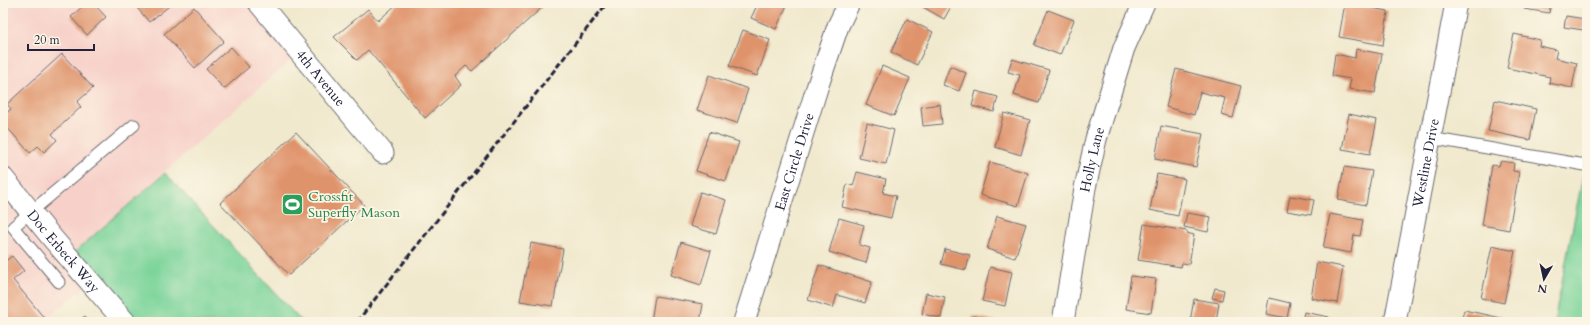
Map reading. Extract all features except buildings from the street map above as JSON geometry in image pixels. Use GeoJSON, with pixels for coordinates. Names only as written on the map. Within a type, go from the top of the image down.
{"type":"FeatureCollection","features":[{"type":"Feature","properties":{"kind":"street","name":"East Circle Drive"},"geometry":{"type":"LineString","coordinates":[[744,322],[817,88],[838,26],[849,3]]}},
{"type":"Feature","properties":{"kind":"street","name":"Holly Lane"},"geometry":{"type":"LineString","coordinates":[[1063,322],[1085,188],[1096,138],[1124,48],[1144,3]]}},
{"type":"Feature","properties":{"kind":"street","name":"Westline Drive"},"geometry":{"type":"LineString","coordinates":[[1395,322],[1456,3]]}},
{"type":"Feature","properties":{"kind":"street","name":"4th Avenue"},"geometry":{"type":"LineString","coordinates":[[265,5],[383,153]]}},
{"type":"Feature","properties":{"kind":"street","name":"Doc Erbeck Way"},"geometry":{"type":"LineString","coordinates":[[3,178],[126,322]]}},
{"type":"Feature","properties":{"kind":"lane"},"geometry":{"type":"LineString","coordinates":[[59,282],[13,226],[134,125]]}},
{"type":"Feature","properties":{"kind":"lane"},"geometry":{"type":"LineString","coordinates":[[1430,138],[1585,165]]}},
{"type":"Feature","properties":{"kind":"shaded area"},"geometry":{"type":"Polygon","coordinates":[[[3,3],[259,3],[300,52],[69,257],[91,282],[42,322],[3,322],[3,3]]]}},
{"type":"Feature","properties":{"kind":"green space"},"geometry":{"type":"Polygon","coordinates":[[[1587,162],[1587,322],[1554,322],[1585,165],[1587,162]]]}},
{"type":"Feature","properties":{"kind":"green space"},"geometry":{"type":"Polygon","coordinates":[[[165,173],[302,322],[125,322],[69,257],[165,173]]]}},
{"type":"Feature","properties":{"kind":"railway"},"geometry":{"type":"LineString","coordinates":[[357,322],[607,3]]}},
{"type":"Feature","properties":{"kind":"place","name":"Crossfit Superfly Mason"},"geometry":{"type":"Point","coordinates":[292,204]}}]}
